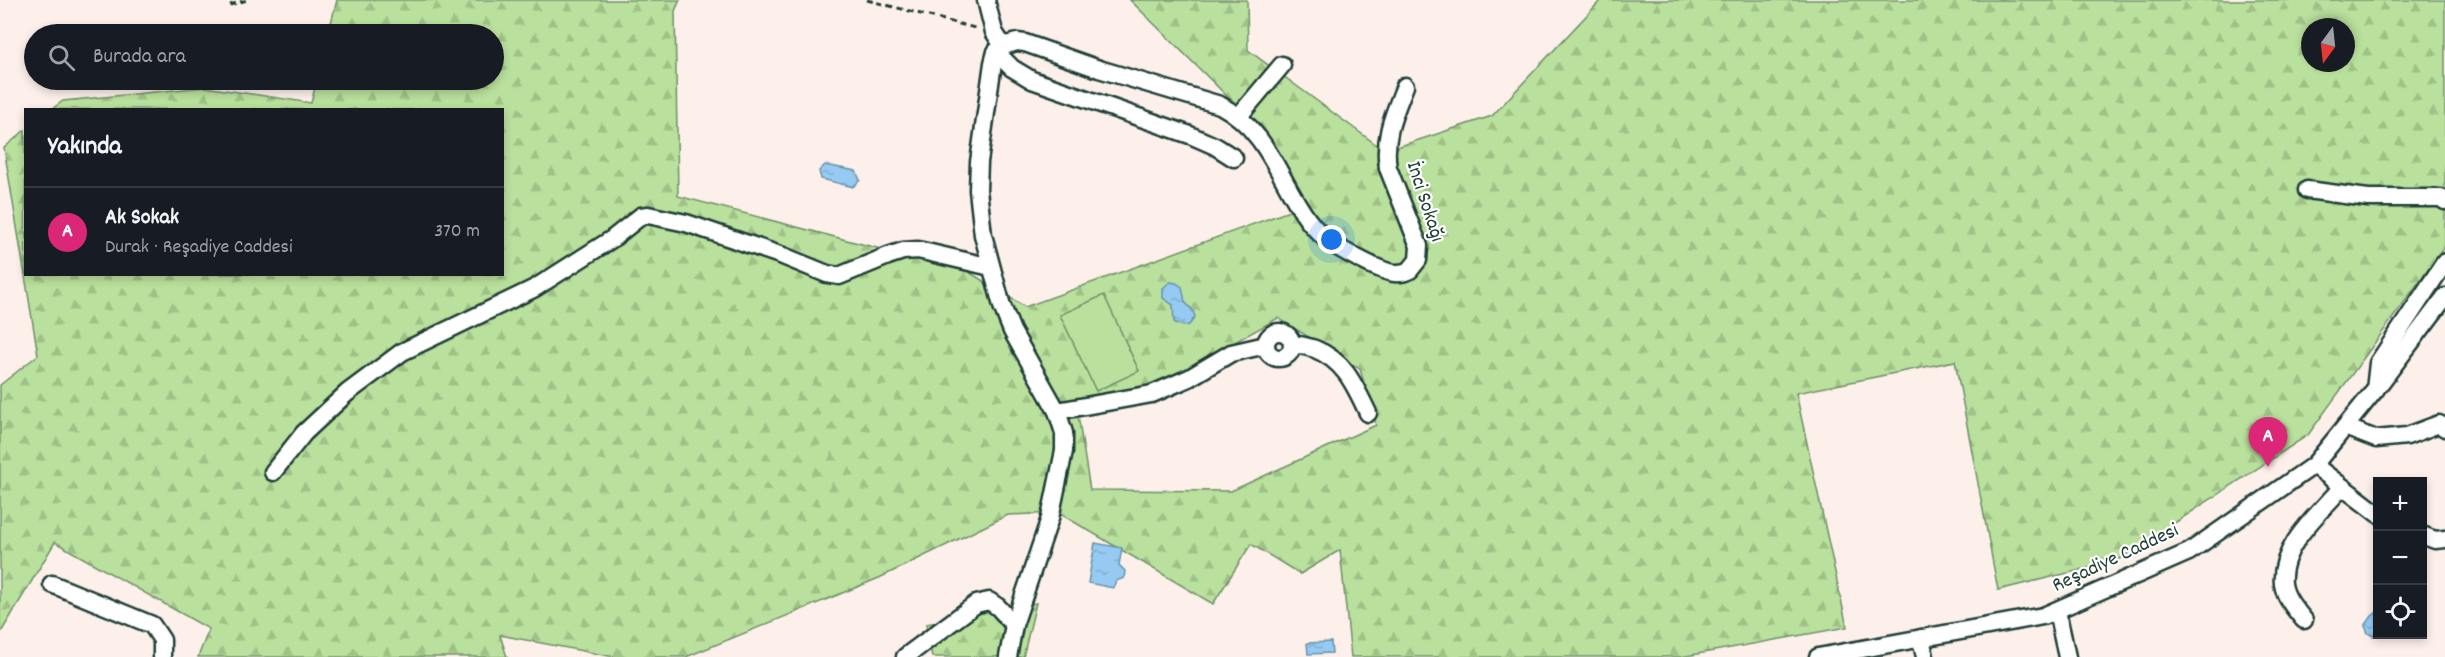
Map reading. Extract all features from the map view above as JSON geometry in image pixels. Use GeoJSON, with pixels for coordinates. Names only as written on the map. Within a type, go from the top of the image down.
{"type":"FeatureCollection","features":[{"type":"Feature","properties":{"kind":"street"},"geometry":{"type":"LineString","coordinates":[[986,0],[998,43],[1012,68],[1032,80],[1196,137],[1234,158]]}},
{"type":"Feature","properties":{"kind":"street"},"geometry":{"type":"LineString","coordinates":[[998,43],[1025,43],[1099,69],[1220,105],[1239,116],[1282,65]]}},
{"type":"Feature","properties":{"kind":"street"},"geometry":{"type":"LineString","coordinates":[[998,43],[979,162],[980,213],[991,267],[1012,331],[1057,411],[1064,433],[1064,451],[1050,518],[1014,625],[1008,657]]}},
{"type":"Feature","properties":{"kind":"street","name":"İnci Sokağı"},"geometry":{"type":"LineString","coordinates":[[1239,116],[1255,132],[1274,160],[1308,221],[1335,248],[1384,271],[1395,274],[1404,273],[1414,266],[1419,254],[1419,246],[1388,168],[1386,156],[1389,128],[1406,86]]}},
{"type":"Feature","properties":{"kind":"street"},"geometry":{"type":"LineString","coordinates":[[2307,190],[2368,198],[2441,198],[2445,201]]}},
{"type":"Feature","properties":{"kind":"street"},"geometry":{"type":"LineString","coordinates":[[273,472],[304,433],[347,393],[402,352],[535,288],[612,239],[641,216],[648,215],[686,223],[761,248],[827,274],[839,276],[888,256],[918,250],[991,267]]}},
{"type":"Feature","properties":{"kind":"street"},"geometry":{"type":"LineString","coordinates":[[2375,390],[2378,363],[2445,262]]}},
{"type":"Feature","properties":{"kind":"street","name":"Reşadiye Caddesi"},"geometry":{"type":"LineString","coordinates":[[1818,657],[2043,616],[2189,552],[2314,465],[2444,299]]}},
{"type":"Feature","properties":{"kind":"street"},"geometry":{"type":"LineString","coordinates":[[1057,411],[1152,394],[1189,378],[1231,353],[1266,345],[1270,336],[1279,332],[1288,336],[1293,345],[1310,347],[1334,359],[1352,380],[1368,413]]}},
{"type":"Feature","properties":{"kind":"street"},"geometry":{"type":"LineString","coordinates":[[2345,427],[2376,439],[2407,436],[2439,424],[2445,428]]}},
{"type":"Feature","properties":{"kind":"street"},"geometry":{"type":"LineString","coordinates":[[2314,465],[2373,510]]}},
{"type":"Feature","properties":{"kind":"street"},"geometry":{"type":"LineString","coordinates":[[2304,620],[2290,603],[2283,584],[2285,561],[2299,536],[2343,487]]}},
{"type":"Feature","properties":{"kind":"street"},"geometry":{"type":"LineString","coordinates":[[2427,537],[2435,540],[2445,539]]}},
{"type":"Feature","properties":{"kind":"street"},"geometry":{"type":"LineString","coordinates":[[52,584],[152,625],[162,640],[162,657]]}},
{"type":"Feature","properties":{"kind":"street"},"geometry":{"type":"LineString","coordinates":[[905,657],[976,604],[989,602],[998,607],[1014,625]]}},
{"type":"Feature","properties":{"kind":"street"},"geometry":{"type":"LineString","coordinates":[[2057,611],[2067,657]]}},
{"type":"Feature","properties":{"kind":"street"},"geometry":{"type":"LineString","coordinates":[[1921,638],[1925,657]]}},
{"type":"Feature","properties":{"kind":"path"},"geometry":{"type":"LineString","coordinates":[[230,5],[247,0]]}},
{"type":"Feature","properties":{"kind":"path"},"geometry":{"type":"LineString","coordinates":[[867,0],[965,27],[998,43]]}},
{"type":"Feature","properties":{"kind":"green space"},"geometry":{"type":"Polygon","coordinates":[[[337,0],[680,0],[675,11],[678,196],[969,272],[1025,307],[1306,205],[1240,109],[1130,0],[1247,0],[1248,50],[1385,151],[1492,116],[1601,0],[2445,0],[2445,246],[2308,435],[2117,561],[1998,590],[1955,361],[1796,393],[1847,627],[1681,657],[1351,657],[1340,550],[1300,574],[1251,544],[1213,604],[1059,513],[1008,515],[879,578],[686,657],[614,657],[500,635],[507,657],[198,657],[209,629],[55,542],[0,634],[0,385],[38,355],[25,276],[504,276],[504,108],[53,108],[63,101],[175,90],[225,90],[311,103],[314,90],[504,90],[504,24],[331,24],[337,0]],[[1278,318],[1154,387],[1077,409],[1090,490],[1231,491],[1376,425],[1360,369],[1278,318]]]}},
{"type":"Feature","properties":{"kind":"green space"},"geometry":{"type":"Polygon","coordinates":[[[24,131],[24,270],[4,148],[24,131]]]}},
{"type":"Feature","properties":{"kind":"green space"},"geometry":{"type":"Polygon","coordinates":[[[1104,295],[1139,371],[1096,391],[1060,315],[1104,295]]]}},
{"type":"Feature","properties":{"kind":"green space"},"geometry":{"type":"Polygon","coordinates":[[[1036,603],[1023,657],[932,657],[926,624],[1036,603]]]}},
{"type":"Feature","properties":{"kind":"water"},"geometry":{"type":"Polygon","coordinates":[[[825,165],[856,171],[860,180],[853,187],[821,179],[819,171],[825,165]]]}},
{"type":"Feature","properties":{"kind":"water"},"geometry":{"type":"Polygon","coordinates":[[[1170,282],[1182,287],[1185,302],[1193,311],[1195,317],[1189,325],[1183,326],[1174,322],[1173,305],[1163,298],[1163,288],[1170,282]]]}},
{"type":"Feature","properties":{"kind":"water"},"geometry":{"type":"Polygon","coordinates":[[[1095,543],[1122,548],[1119,565],[1125,571],[1124,578],[1116,581],[1113,588],[1088,583],[1095,543]]]}},
{"type":"Feature","properties":{"kind":"water"},"geometry":{"type":"Polygon","coordinates":[[[2372,616],[2373,636],[2368,633],[2365,626],[2372,616]]]}},
{"type":"Feature","properties":{"kind":"water"},"geometry":{"type":"Polygon","coordinates":[[[1331,642],[1332,653],[1308,654],[1307,643],[1331,642]]]}},
{"type":"Feature","properties":{"kind":"place","name":"Ak Sokak"},"geometry":{"type":"Point","coordinates":[2268,467]}}]}
